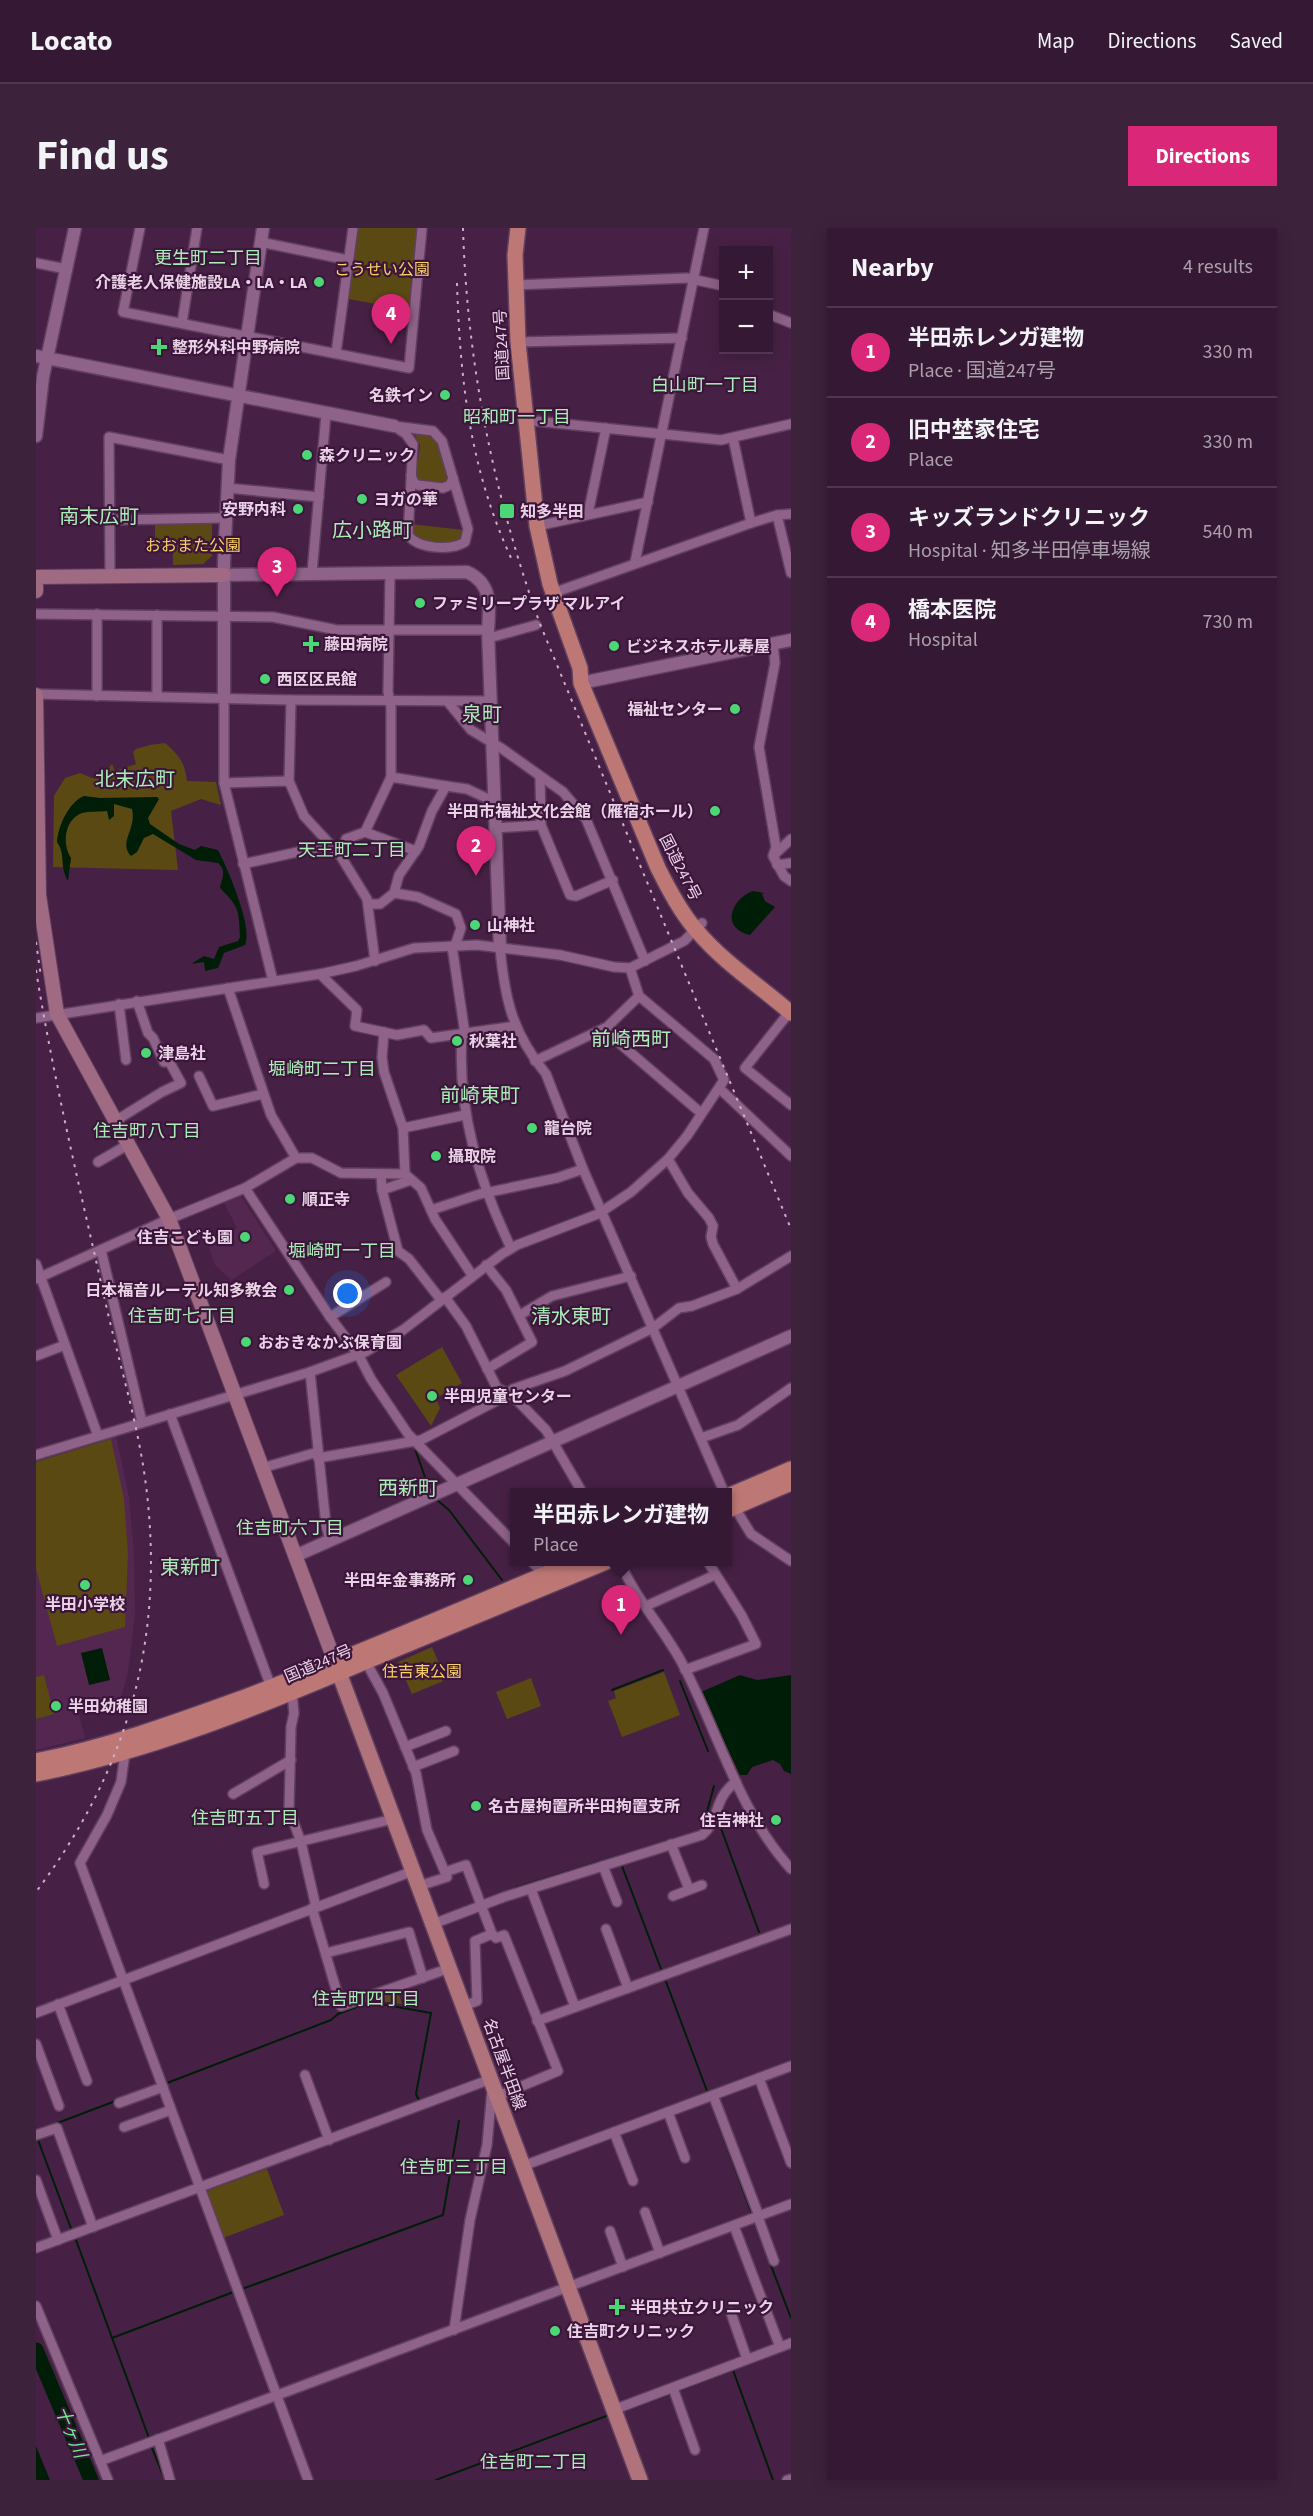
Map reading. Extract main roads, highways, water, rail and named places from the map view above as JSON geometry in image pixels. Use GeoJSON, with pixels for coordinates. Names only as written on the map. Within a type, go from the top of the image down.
{"type":"FeatureCollection","features":[{"type":"Feature","properties":{"kind":"highway","name":"国道247号"},"geometry":{"type":"LineString","coordinates":[[518,228],[516,285],[518,342],[525,420],[537,526],[553,593],[658,868],[671,893],[738,970],[791,1009]]}},
{"type":"Feature","properties":{"kind":"highway"},"geometry":{"type":"LineString","coordinates":[[732,1501],[791,1469]]}},
{"type":"Feature","properties":{"kind":"highway"},"geometry":{"type":"LineString","coordinates":[[732,1502],[791,1483]]}},
{"type":"Feature","properties":{"kind":"highway","name":"国道247号"},"geometry":{"type":"LineString","coordinates":[[36,1774],[125,1754],[292,1693],[337,1668],[563,1566]]}},
{"type":"Feature","properties":{"kind":"highway","name":"国道247号"},"geometry":{"type":"LineString","coordinates":[[36,1761],[120,1742],[271,1687],[366,1662],[596,1566]]}},
{"type":"Feature","properties":{"kind":"main road"},"geometry":{"type":"LineString","coordinates":[[36,591],[36,576],[224,574]]}},
{"type":"Feature","properties":{"kind":"main road"},"geometry":{"type":"LineString","coordinates":[[36,694],[39,895],[57,1014],[169,1219],[337,1668]]}},
{"type":"Feature","properties":{"kind":"main road","name":"名古屋半田線"},"geometry":{"type":"LineString","coordinates":[[337,1668],[640,2480]]}},
{"type":"Feature","properties":{"kind":"waterway"},"geometry":{"type":"LineString","coordinates":[[415,1449],[430,1491]]}},
{"type":"Feature","properties":{"kind":"waterway"},"geometry":{"type":"LineString","coordinates":[[437,1500],[449,1510],[502,1580]]}},
{"type":"Feature","properties":{"kind":"waterway"},"geometry":{"type":"LineString","coordinates":[[612,1690],[663,1670]]}},
{"type":"Feature","properties":{"kind":"waterway"},"geometry":{"type":"LineString","coordinates":[[680,1681],[708,1751]]}},
{"type":"Feature","properties":{"kind":"waterway"},"geometry":{"type":"LineString","coordinates":[[515,1888],[702,1830],[714,1786]]}},
{"type":"Feature","properties":{"kind":"waterway"},"geometry":{"type":"LineString","coordinates":[[719,1823],[759,1932]]}},
{"type":"Feature","properties":{"kind":"waterway"},"geometry":{"type":"LineString","coordinates":[[622,1866],[661,1969]]}},
{"type":"Feature","properties":{"kind":"waterway"},"geometry":{"type":"LineString","coordinates":[[665,1979],[707,2091]]}},
{"type":"Feature","properties":{"kind":"waterway"},"geometry":{"type":"LineString","coordinates":[[167,2083],[331,2020],[338,2014],[370,2002],[431,2013],[416,2094],[419,2100]]}},
{"type":"Feature","properties":{"kind":"waterway"},"geometry":{"type":"LineString","coordinates":[[47,2127],[118,2100]]}},
{"type":"Feature","properties":{"kind":"waterway"},"geometry":{"type":"LineString","coordinates":[[710,2101],[752,2214]]}},
{"type":"Feature","properties":{"kind":"waterway"},"geometry":{"type":"LineString","coordinates":[[242,2289],[443,2215],[459,2121]]}},
{"type":"Feature","properties":{"kind":"waterway"},"geometry":{"type":"LineString","coordinates":[[38,2140],[72,2231]]}},
{"type":"Feature","properties":{"kind":"waterway"},"geometry":{"type":"LineString","coordinates":[[756,2224],[762,2241]]}},
{"type":"Feature","properties":{"kind":"waterway"},"geometry":{"type":"LineString","coordinates":[[76,2240],[149,2438]]}},
{"type":"Feature","properties":{"kind":"waterway"},"geometry":{"type":"LineString","coordinates":[[770,2263],[791,2318]]}},
{"type":"Feature","properties":{"kind":"waterway"},"geometry":{"type":"LineString","coordinates":[[112,2338],[236,2291]]}},
{"type":"Feature","properties":{"kind":"waterway"},"geometry":{"type":"LineString","coordinates":[[678,2391],[791,2348]]}},
{"type":"Feature","properties":{"kind":"waterway","name":"十ヶ川"},"geometry":{"type":"LineString","coordinates":[[36,2350],[91,2480]]}},
{"type":"Feature","properties":{"kind":"waterway"},"geometry":{"type":"LineString","coordinates":[[733,2370],[773,2480]]}},
{"type":"Feature","properties":{"kind":"waterway"},"geometry":{"type":"LineString","coordinates":[[621,2412],[670,2394]]}},
{"type":"Feature","properties":{"kind":"waterway"},"geometry":{"type":"LineString","coordinates":[[436,2480],[609,2415]]}},
{"type":"Feature","properties":{"kind":"waterway"},"geometry":{"type":"LineString","coordinates":[[152,2448],[165,2480]]}},
{"type":"Feature","properties":{"kind":"railway"},"geometry":{"type":"LineString","coordinates":[[463,228],[470,329],[477,379],[496,478],[524,576],[540,624],[791,1229]]}},
{"type":"Feature","properties":{"kind":"railway"},"geometry":{"type":"LineString","coordinates":[[457,283],[461,355],[470,424],[486,492],[512,560]]}},
{"type":"Feature","properties":{"kind":"railway"},"geometry":{"type":"LineString","coordinates":[[36,942],[41,977]]}},
{"type":"Feature","properties":{"kind":"railway"},"geometry":{"type":"LineString","coordinates":[[36,970],[68,1137],[140,1446],[147,1494],[151,1549],[149,1603],[143,1654],[132,1704],[115,1753],[94,1800],[67,1847],[36,1892]]}},
{"type":"Feature","properties":{"kind":"place","name":"介護老人保健施設LA・LA・LA"},"geometry":{"type":"Point","coordinates":[319,282]}},
{"type":"Feature","properties":{"kind":"place","name":"橋本医院"},"geometry":{"type":"Point","coordinates":[391,344]}},
{"type":"Feature","properties":{"kind":"place","name":"整形外科中野病院"},"geometry":{"type":"Point","coordinates":[159,347]}},
{"type":"Feature","properties":{"kind":"place","name":"名鉄イン"},"geometry":{"type":"Point","coordinates":[445,395]}},
{"type":"Feature","properties":{"kind":"place","name":"森クリニック"},"geometry":{"type":"Point","coordinates":[307,455]}},
{"type":"Feature","properties":{"kind":"place","name":"ヨガの華"},"geometry":{"type":"Point","coordinates":[362,499]}},
{"type":"Feature","properties":{"kind":"place","name":"安野内科"},"geometry":{"type":"Point","coordinates":[298,509]}},
{"type":"Feature","properties":{"kind":"place","name":"知多半田"},"geometry":{"type":"Point","coordinates":[507,511]}},
{"type":"Feature","properties":{"kind":"place","name":"キッズランドクリニック"},"geometry":{"type":"Point","coordinates":[277,597]}},
{"type":"Feature","properties":{"kind":"place","name":"ファミリープラザ マルアイ"},"geometry":{"type":"Point","coordinates":[420,603]}},
{"type":"Feature","properties":{"kind":"place","name":"藤田病院"},"geometry":{"type":"Point","coordinates":[311,644]}},
{"type":"Feature","properties":{"kind":"place","name":"ビジネスホテル寿屋"},"geometry":{"type":"Point","coordinates":[614,646]}},
{"type":"Feature","properties":{"kind":"place","name":"西区区民館"},"geometry":{"type":"Point","coordinates":[265,679]}},
{"type":"Feature","properties":{"kind":"place","name":"福祉センター"},"geometry":{"type":"Point","coordinates":[735,709]}},
{"type":"Feature","properties":{"kind":"place","name":"半田市福祉文化会館（雁宿ホール）"},"geometry":{"type":"Point","coordinates":[715,811]}},
{"type":"Feature","properties":{"kind":"place","name":"旧中埜家住宅"},"geometry":{"type":"Point","coordinates":[476,876]}},
{"type":"Feature","properties":{"kind":"place","name":"山神社"},"geometry":{"type":"Point","coordinates":[475,925]}},
{"type":"Feature","properties":{"kind":"place","name":"秋葉社"},"geometry":{"type":"Point","coordinates":[457,1041]}},
{"type":"Feature","properties":{"kind":"place","name":"津島社"},"geometry":{"type":"Point","coordinates":[146,1053]}},
{"type":"Feature","properties":{"kind":"place","name":"龍台院"},"geometry":{"type":"Point","coordinates":[532,1128]}},
{"type":"Feature","properties":{"kind":"place","name":"攝取院"},"geometry":{"type":"Point","coordinates":[436,1156]}},
{"type":"Feature","properties":{"kind":"place","name":"順正寺"},"geometry":{"type":"Point","coordinates":[290,1199]}},
{"type":"Feature","properties":{"kind":"place","name":"住吉こども園"},"geometry":{"type":"Point","coordinates":[245,1237]}},
{"type":"Feature","properties":{"kind":"place","name":"日本福音ルーテル知多教会"},"geometry":{"type":"Point","coordinates":[289,1290]}},
{"type":"Feature","properties":{"kind":"place","name":"おおきなかぶ保育園"},"geometry":{"type":"Point","coordinates":[246,1342]}},
{"type":"Feature","properties":{"kind":"place","name":"半田児童センター"},"geometry":{"type":"Point","coordinates":[432,1396]}},
{"type":"Feature","properties":{"kind":"place","name":"半田年金事務所"},"geometry":{"type":"Point","coordinates":[468,1580]}},
{"type":"Feature","properties":{"kind":"place","name":"半田小学校"},"geometry":{"type":"Point","coordinates":[85,1585]}},
{"type":"Feature","properties":{"kind":"place","name":"半田赤レンガ建物"},"geometry":{"type":"Point","coordinates":[621,1635]}},
{"type":"Feature","properties":{"kind":"place","name":"半田幼稚園"},"geometry":{"type":"Point","coordinates":[56,1706]}},
{"type":"Feature","properties":{"kind":"place","name":"名古屋拘置所半田拘置支所"},"geometry":{"type":"Point","coordinates":[476,1806]}},
{"type":"Feature","properties":{"kind":"place","name":"住吉神社"},"geometry":{"type":"Point","coordinates":[776,1820]}},
{"type":"Feature","properties":{"kind":"place","name":"半田共立クリニック"},"geometry":{"type":"Point","coordinates":[617,2307]}},
{"type":"Feature","properties":{"kind":"place","name":"住吉町クリニック"},"geometry":{"type":"Point","coordinates":[555,2331]}},
{"type":"Feature","properties":{"kind":"district","name":"更生町二丁目"},"geometry":{"type":"Point","coordinates":[208,258]}},
{"type":"Feature","properties":{"kind":"district","name":"白山町一丁目"},"geometry":{"type":"Point","coordinates":[705,385]}},
{"type":"Feature","properties":{"kind":"district","name":"昭和町一丁目"},"geometry":{"type":"Point","coordinates":[517,417]}},
{"type":"Feature","properties":{"kind":"district","name":"南末広町"},"geometry":{"type":"Point","coordinates":[99,516]}},
{"type":"Feature","properties":{"kind":"district","name":"広小路町"},"geometry":{"type":"Point","coordinates":[372,530]}},
{"type":"Feature","properties":{"kind":"district","name":"泉町"},"geometry":{"type":"Point","coordinates":[482,714]}},
{"type":"Feature","properties":{"kind":"district","name":"北末広町"},"geometry":{"type":"Point","coordinates":[135,779]}},
{"type":"Feature","properties":{"kind":"district","name":"天王町二丁目"},"geometry":{"type":"Point","coordinates":[352,850]}},
{"type":"Feature","properties":{"kind":"district","name":"前崎西町"},"geometry":{"type":"Point","coordinates":[631,1039]}},
{"type":"Feature","properties":{"kind":"district","name":"堀崎町二丁目"},"geometry":{"type":"Point","coordinates":[322,1069]}},
{"type":"Feature","properties":{"kind":"district","name":"前崎東町"},"geometry":{"type":"Point","coordinates":[480,1095]}},
{"type":"Feature","properties":{"kind":"district","name":"住吉町八丁目"},"geometry":{"type":"Point","coordinates":[147,1131]}},
{"type":"Feature","properties":{"kind":"district","name":"堀崎町一丁目"},"geometry":{"type":"Point","coordinates":[342,1251]}},
{"type":"Feature","properties":{"kind":"district","name":"住吉町七丁目"},"geometry":{"type":"Point","coordinates":[182,1316]}},
{"type":"Feature","properties":{"kind":"district","name":"清水東町"},"geometry":{"type":"Point","coordinates":[571,1316]}},
{"type":"Feature","properties":{"kind":"district","name":"西新町"},"geometry":{"type":"Point","coordinates":[408,1488]}},
{"type":"Feature","properties":{"kind":"district","name":"住吉町六丁目"},"geometry":{"type":"Point","coordinates":[290,1528]}},
{"type":"Feature","properties":{"kind":"district","name":"東新町"},"geometry":{"type":"Point","coordinates":[190,1567]}},
{"type":"Feature","properties":{"kind":"district","name":"住吉町五丁目"},"geometry":{"type":"Point","coordinates":[245,1818]}},
{"type":"Feature","properties":{"kind":"district","name":"住吉町四丁目"},"geometry":{"type":"Point","coordinates":[366,1999]}},
{"type":"Feature","properties":{"kind":"district","name":"住吉町三丁目"},"geometry":{"type":"Point","coordinates":[454,2167]}},
{"type":"Feature","properties":{"kind":"district","name":"住吉町二丁目"},"geometry":{"type":"Point","coordinates":[534,2462]}},
{"type":"Feature","properties":{"kind":"park label","name":"こうせい公園"},"geometry":{"type":"Point","coordinates":[382,269]}},
{"type":"Feature","properties":{"kind":"park label","name":"おおまた公園"},"geometry":{"type":"Point","coordinates":[193,545]}},
{"type":"Feature","properties":{"kind":"park label","name":"住吉東公園"},"geometry":{"type":"Point","coordinates":[422,1671]}}]}
